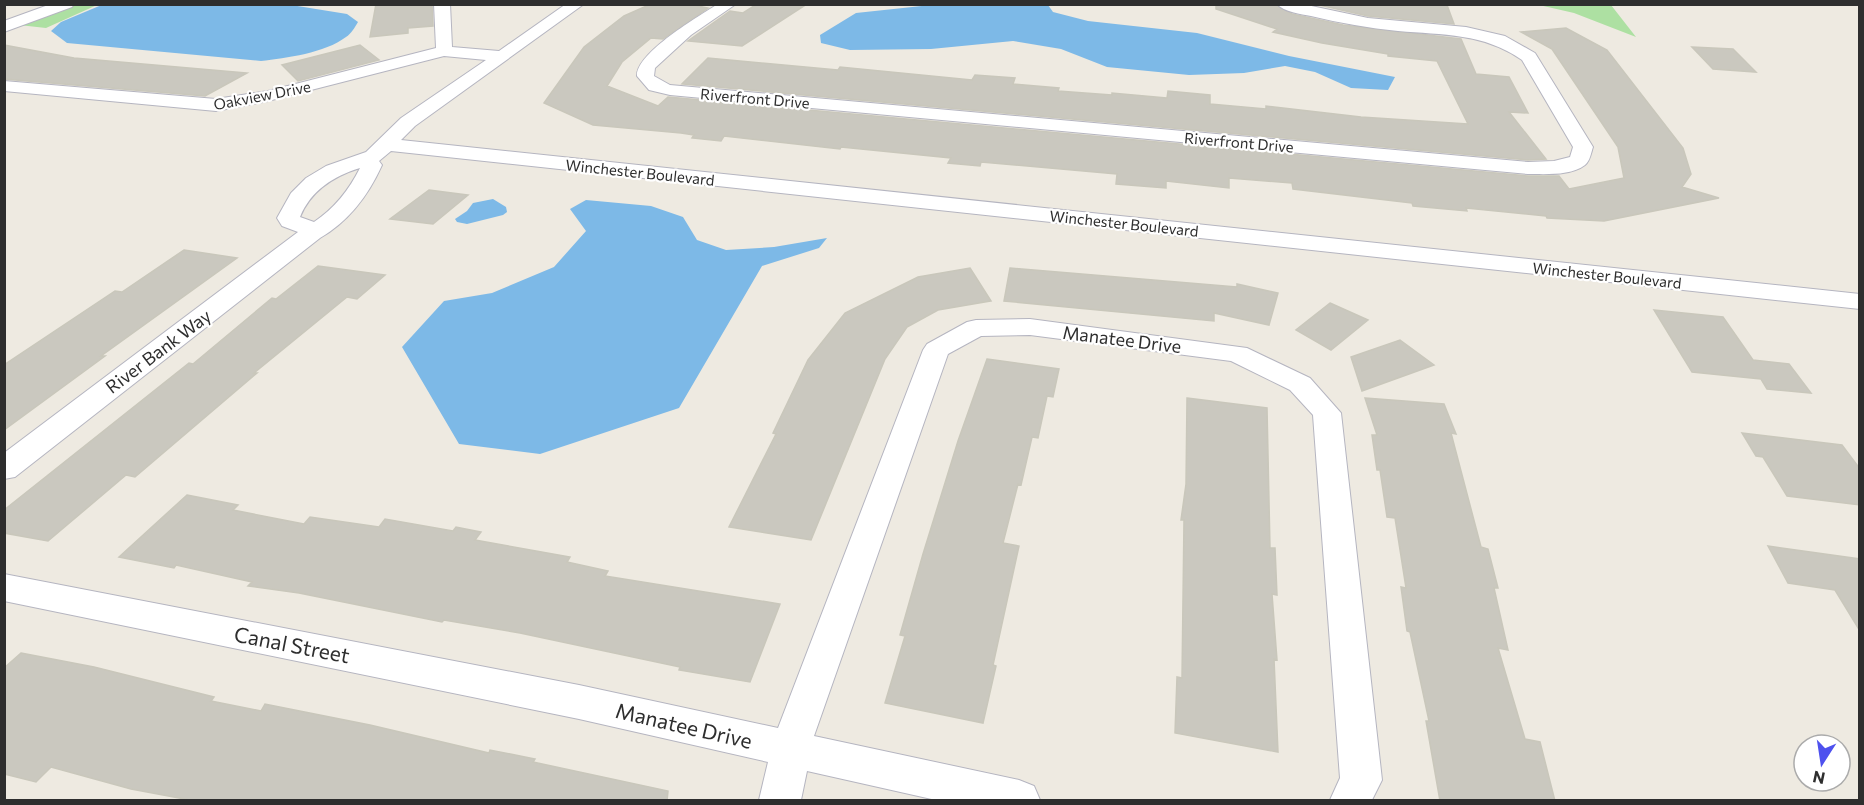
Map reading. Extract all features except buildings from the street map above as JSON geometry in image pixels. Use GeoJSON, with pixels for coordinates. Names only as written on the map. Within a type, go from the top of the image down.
{"type":"FeatureCollection","features":[{"type":"Feature","properties":{"kind":"street"},"geometry":{"type":"LineString","coordinates":[[4,27],[67,4]]}},
{"type":"Feature","properties":{"kind":"street"},"geometry":{"type":"LineString","coordinates":[[442,4],[444,51]]}},
{"type":"Feature","properties":{"kind":"street"},"geometry":{"type":"LineString","coordinates":[[388,145],[398,130],[408,122],[577,4]]}},
{"type":"Feature","properties":{"kind":"street","name":"Riverfront Drive"},"geometry":{"type":"LineString","coordinates":[[729,4],[685,32],[647,66],[644,72],[645,78],[655,86],[670,90],[1516,167],[1551,168],[1570,165],[1579,160],[1583,147],[1529,57],[1514,46],[1474,33],[1366,22],[1284,4]]}},
{"type":"Feature","properties":{"kind":"street","name":"Oakview Drive"},"geometry":{"type":"LineString","coordinates":[[4,86],[216,105],[268,96],[444,51],[503,56]]}},
{"type":"Feature","properties":{"kind":"street","name":"River Bank Way"},"geometry":{"type":"LineString","coordinates":[[4,469],[305,219],[302,192],[311,182],[352,163],[368,159],[388,145]]}},
{"type":"Feature","properties":{"kind":"street","name":"Winchester Boulevard"},"geometry":{"type":"LineString","coordinates":[[388,145],[1860,302]]}},
{"type":"Feature","properties":{"kind":"street"},"geometry":{"type":"LineString","coordinates":[[305,219],[348,203],[366,178],[372,165],[368,159]]}},
{"type":"Feature","properties":{"kind":"street","name":"Manatee Drive"},"geometry":{"type":"LineString","coordinates":[[790,749],[936,350],[976,328],[1030,327],[1237,354],[1300,384],[1327,413],[1361,780],[1350,801]]}},
{"type":"Feature","properties":{"kind":"street","name":"Canal Street"},"geometry":{"type":"LineString","coordinates":[[4,587],[579,702]]}},
{"type":"Feature","properties":{"kind":"street","name":"Manatee Drive"},"geometry":{"type":"LineString","coordinates":[[579,702],[1019,801]]}},
{"type":"Feature","properties":{"kind":"street"},"geometry":{"type":"LineString","coordinates":[[780,801],[790,749]]}},
{"type":"Feature","properties":{"kind":"green space"},"geometry":{"type":"Polygon","coordinates":[[[75,5],[97,5],[46,28],[19,25],[75,5]]]}},
{"type":"Feature","properties":{"kind":"green space"},"geometry":{"type":"Polygon","coordinates":[[[1539,5],[1611,5],[1636,37],[1574,13],[1539,5]]]}},
{"type":"Feature","properties":{"kind":"water"},"geometry":{"type":"Polygon","coordinates":[[[104,4],[285,4],[347,14],[358,22],[348,36],[337,43],[305,54],[261,61],[67,43],[51,31],[61,22],[104,4]]]}},
{"type":"Feature","properties":{"kind":"water"},"geometry":{"type":"Polygon","coordinates":[[[931,5],[1048,5],[1053,12],[1088,21],[1197,33],[1289,56],[1395,77],[1388,90],[1351,88],[1315,72],[1285,66],[1244,73],[1189,75],[1107,67],[1061,49],[1013,41],[931,49],[850,50],[821,43],[820,35],[856,13],[931,5]]]}},
{"type":"Feature","properties":{"kind":"water"},"geometry":{"type":"Polygon","coordinates":[[[493,199],[506,207],[507,212],[467,224],[457,222],[455,219],[467,211],[473,203],[493,199]]]}},
{"type":"Feature","properties":{"kind":"water"},"geometry":{"type":"Polygon","coordinates":[[[586,200],[651,206],[683,217],[697,240],[726,250],[774,247],[827,238],[819,248],[762,266],[679,408],[540,454],[459,444],[402,347],[444,301],[492,293],[554,267],[586,231],[570,209],[586,200]]]}}]}
